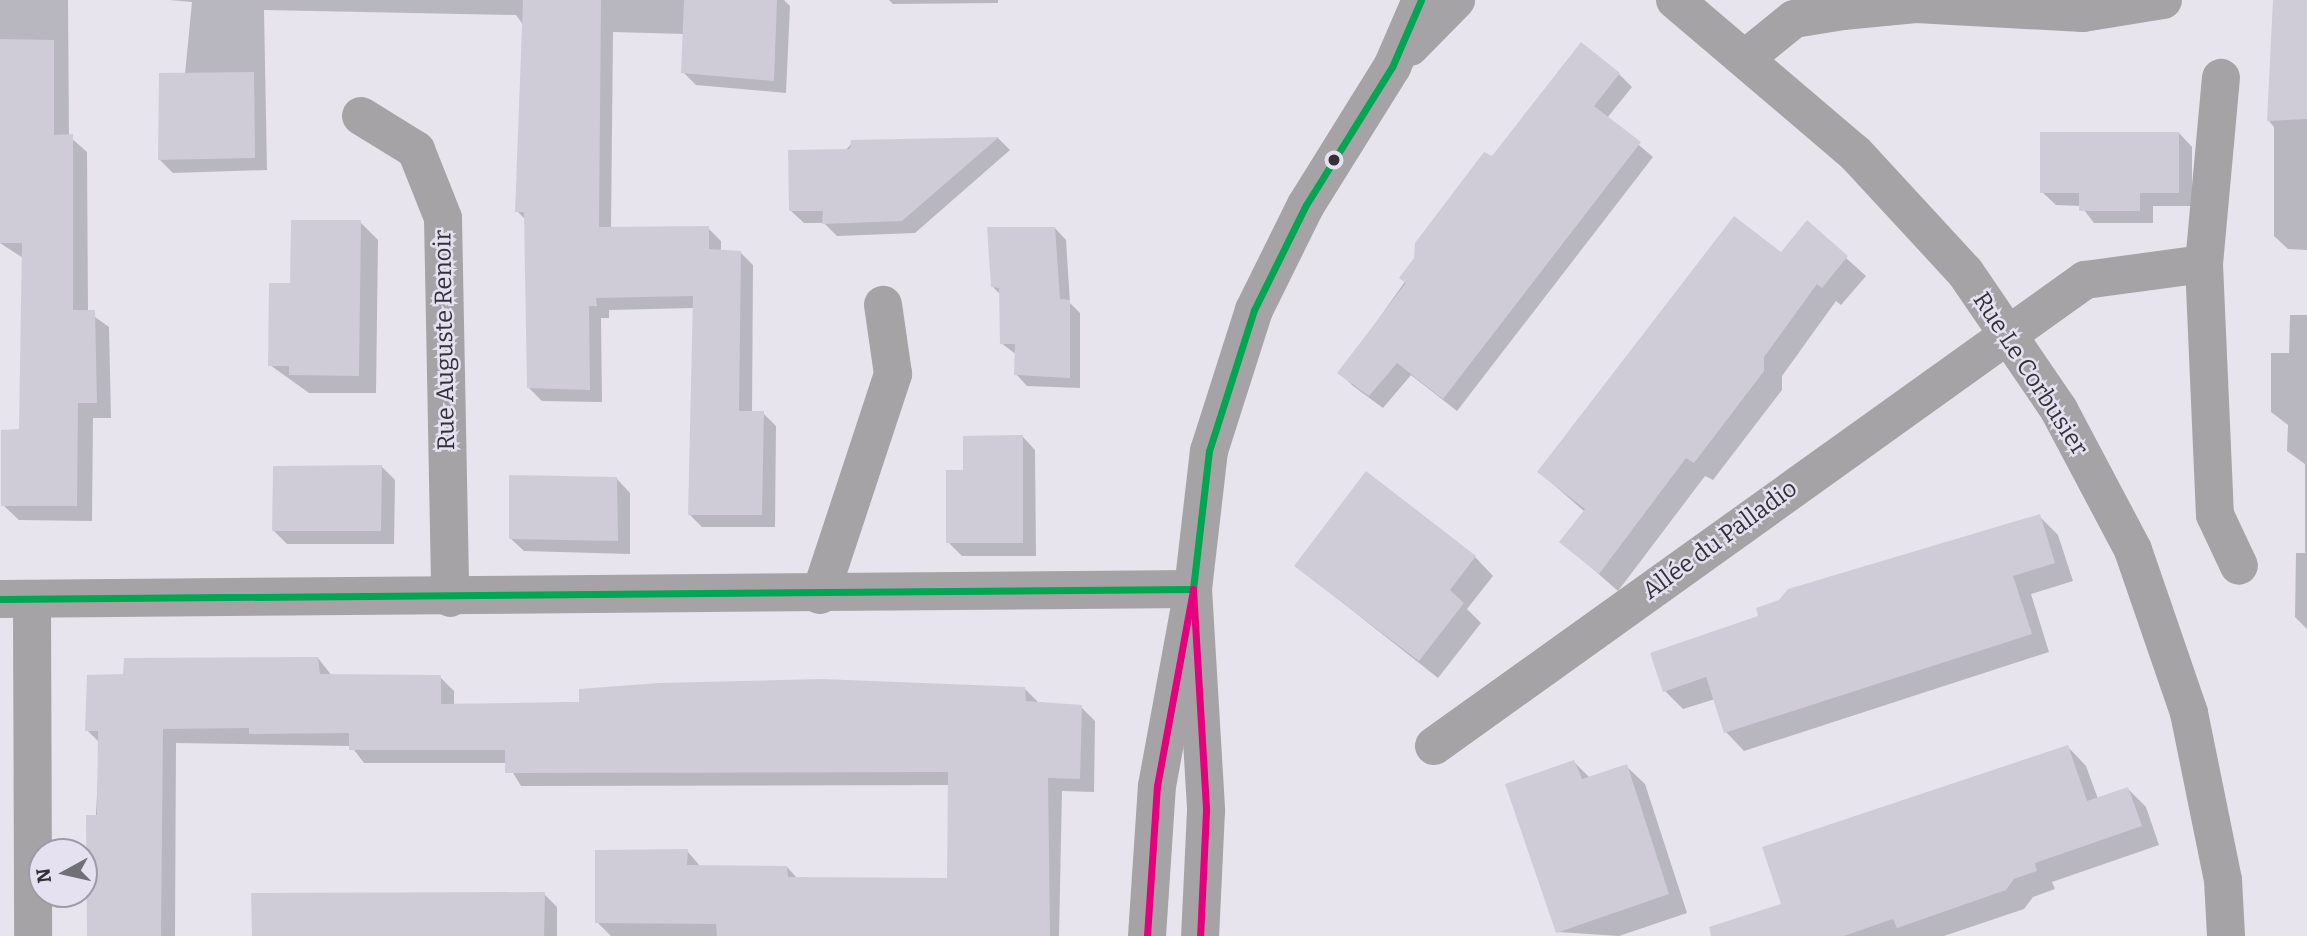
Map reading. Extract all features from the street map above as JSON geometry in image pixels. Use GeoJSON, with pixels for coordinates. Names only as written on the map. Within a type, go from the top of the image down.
{"type":"FeatureCollection","features":[{"type":"Feature","properties":{"kind":"street"},"geometry":{"type":"LineString","coordinates":[[1147,936],[1157,786],[1193,589],[1209,451],[1254,310],[1306,205],[1392,67],[1421,0]]}},
{"type":"Feature","properties":{"kind":"street"},"geometry":{"type":"LineString","coordinates":[[1392,67],[1456,0]]}},
{"type":"Feature","properties":{"kind":"street","name":"Rue Le Corbusier"},"geometry":{"type":"LineString","coordinates":[[1675,0],[1747,57],[1856,153],[1965,272],[2059,410],[2133,550],[2189,713],[2223,880],[2226,936]]}},
{"type":"Feature","properties":{"kind":"street"},"geometry":{"type":"LineString","coordinates":[[1747,57],[1794,19],[1843,10],[1916,4],[2083,13],[2163,0]]}},
{"type":"Feature","properties":{"kind":"street"},"geometry":{"type":"LineString","coordinates":[[2221,78],[2204,264],[2215,515],[2239,566]]}},
{"type":"Feature","properties":{"kind":"street","name":"Rue Auguste Renoir"},"geometry":{"type":"LineString","coordinates":[[362,117],[416,150],[443,218],[450,598]]}},
{"type":"Feature","properties":{"kind":"street","name":"Allée du Palladio"},"geometry":{"type":"LineString","coordinates":[[1434,746],[2085,280],[2204,264]]}},
{"type":"Feature","properties":{"kind":"street"},"geometry":{"type":"LineString","coordinates":[[820,595],[892,374],[883,305]]}},
{"type":"Feature","properties":{"kind":"street"},"geometry":{"type":"LineString","coordinates":[[33,936],[16,601],[820,595],[1193,589]]}},
{"type":"Feature","properties":{"kind":"street"},"geometry":{"type":"LineString","coordinates":[[1193,589],[1206,811],[1200,936]]}},
{"type":"Feature","properties":{"kind":"building"},"geometry":{"type":"Polygon","coordinates":[[[523,0],[601,0],[599,227],[709,226],[709,249],[741,251],[739,411],[764,411],[762,515],[688,515],[693,296],[596,298],[597,306],[589,306],[590,390],[527,388],[524,212],[515,212],[523,0]]]}},
{"type":"Feature","properties":{"kind":"building"},"geometry":{"type":"Polygon","coordinates":[[[684,0],[777,0],[774,81],[681,73],[684,0]]]}},
{"type":"Feature","properties":{"kind":"building"},"geometry":{"type":"Polygon","coordinates":[[[2273,0],[2307,0],[2307,119],[2267,121],[2273,0]]]}},
{"type":"Feature","properties":{"kind":"building"},"geometry":{"type":"Polygon","coordinates":[[[0,39],[54,40],[54,135],[73,134],[73,310],[95,310],[97,403],[78,403],[77,506],[1,506],[1,430],[19,429],[22,243],[0,243],[0,39]]]}},
{"type":"Feature","properties":{"kind":"building"},"geometry":{"type":"Polygon","coordinates":[[[1581,42],[1620,73],[1594,106],[1641,142],[1443,399],[1397,363],[1369,396],[1337,373],[1406,283],[1399,278],[1414,258],[1415,243],[1484,152],[1492,156],[1581,42]]]}},
{"type":"Feature","properties":{"kind":"building"},"geometry":{"type":"Polygon","coordinates":[[[254,72],[255,158],[158,160],[159,73],[254,72]]]}},
{"type":"Feature","properties":{"kind":"building"},"geometry":{"type":"Polygon","coordinates":[[[2040,132],[2179,132],[2179,193],[2140,193],[2140,211],[2079,211],[2079,193],[2040,193],[2040,132]]]}},
{"type":"Feature","properties":{"kind":"building"},"geometry":{"type":"Polygon","coordinates":[[[999,137],[902,221],[822,224],[823,211],[789,211],[788,150],[850,149],[851,140],[999,137]]]}},
{"type":"Feature","properties":{"kind":"building"},"geometry":{"type":"Polygon","coordinates":[[[1734,216],[1781,252],[1807,220],[1848,256],[1822,288],[1817,284],[1764,357],[1764,371],[1694,463],[1686,458],[1599,574],[1559,542],[1585,509],[1537,472],[1734,216]]]}},
{"type":"Feature","properties":{"kind":"building"},"geometry":{"type":"Polygon","coordinates":[[[291,220],[361,220],[359,376],[289,375],[289,366],[268,366],[269,283],[290,283],[291,220]]]}},
{"type":"Feature","properties":{"kind":"building"},"geometry":{"type":"Polygon","coordinates":[[[987,227],[1055,227],[1060,299],[1070,300],[1070,378],[1014,375],[1015,344],[1000,344],[999,288],[991,287],[987,227]]]}},
{"type":"Feature","properties":{"kind":"building"},"geometry":{"type":"Polygon","coordinates":[[[1023,435],[1023,543],[946,543],[946,470],[963,470],[963,436],[1023,435]]]}},
{"type":"Feature","properties":{"kind":"building"},"geometry":{"type":"Polygon","coordinates":[[[382,465],[381,531],[272,531],[273,466],[382,465]]]}},
{"type":"Feature","properties":{"kind":"building"},"geometry":{"type":"Polygon","coordinates":[[[1366,471],[1476,556],[1450,590],[1464,603],[1419,661],[1294,566],[1366,471]]]}},
{"type":"Feature","properties":{"kind":"building"},"geometry":{"type":"Polygon","coordinates":[[[509,475],[617,477],[618,541],[509,539],[509,475]]]}},
{"type":"Feature","properties":{"kind":"building"},"geometry":{"type":"Polygon","coordinates":[[[2040,514],[2055,563],[2013,576],[2032,634],[1724,733],[1706,677],[1663,692],[1650,653],[1758,616],[1756,608],[1779,600],[1788,589],[2040,514]]]}},
{"type":"Feature","properties":{"kind":"building"},"geometry":{"type":"Polygon","coordinates":[[[318,657],[320,674],[441,675],[441,704],[579,702],[579,689],[659,683],[821,679],[1025,687],[1026,701],[1082,705],[1080,779],[1048,778],[1050,936],[717,936],[716,924],[595,923],[595,850],[688,849],[687,865],[787,866],[788,877],[947,878],[948,772],[505,773],[505,750],[349,750],[349,733],[249,734],[249,728],[163,729],[161,936],[87,936],[87,908],[98,908],[98,838],[86,838],[86,815],[97,815],[98,731],[85,731],[87,675],[123,674],[124,658],[318,657]]]}},
{"type":"Feature","properties":{"kind":"building"},"geometry":{"type":"Polygon","coordinates":[[[2068,745],[2087,801],[2128,787],[2142,826],[2035,863],[2037,871],[2014,879],[2006,890],[1897,928],[1893,919],[1844,936],[1711,936],[1709,927],[1781,904],[1762,847],[2068,745]]]}},
{"type":"Feature","properties":{"kind":"building"},"geometry":{"type":"Polygon","coordinates":[[[1574,760],[1582,779],[1627,764],[1669,894],[1556,933],[1505,784],[1574,760]]]}},
{"type":"Feature","properties":{"kind":"building"},"geometry":{"type":"Polygon","coordinates":[[[545,892],[544,936],[252,936],[251,893],[545,892]]]}},
{"type":"Feature","properties":{"kind":"transit line"},"geometry":{"type":"LineString","coordinates":[[0,599],[1193,589],[1209,451],[1254,310],[1306,205],[1392,67],[1421,0]]}},
{"type":"Feature","properties":{"kind":"transit line"},"geometry":{"type":"LineString","coordinates":[[1147,936],[1157,786],[1193,589],[1206,811],[1200,936]]}}]}
